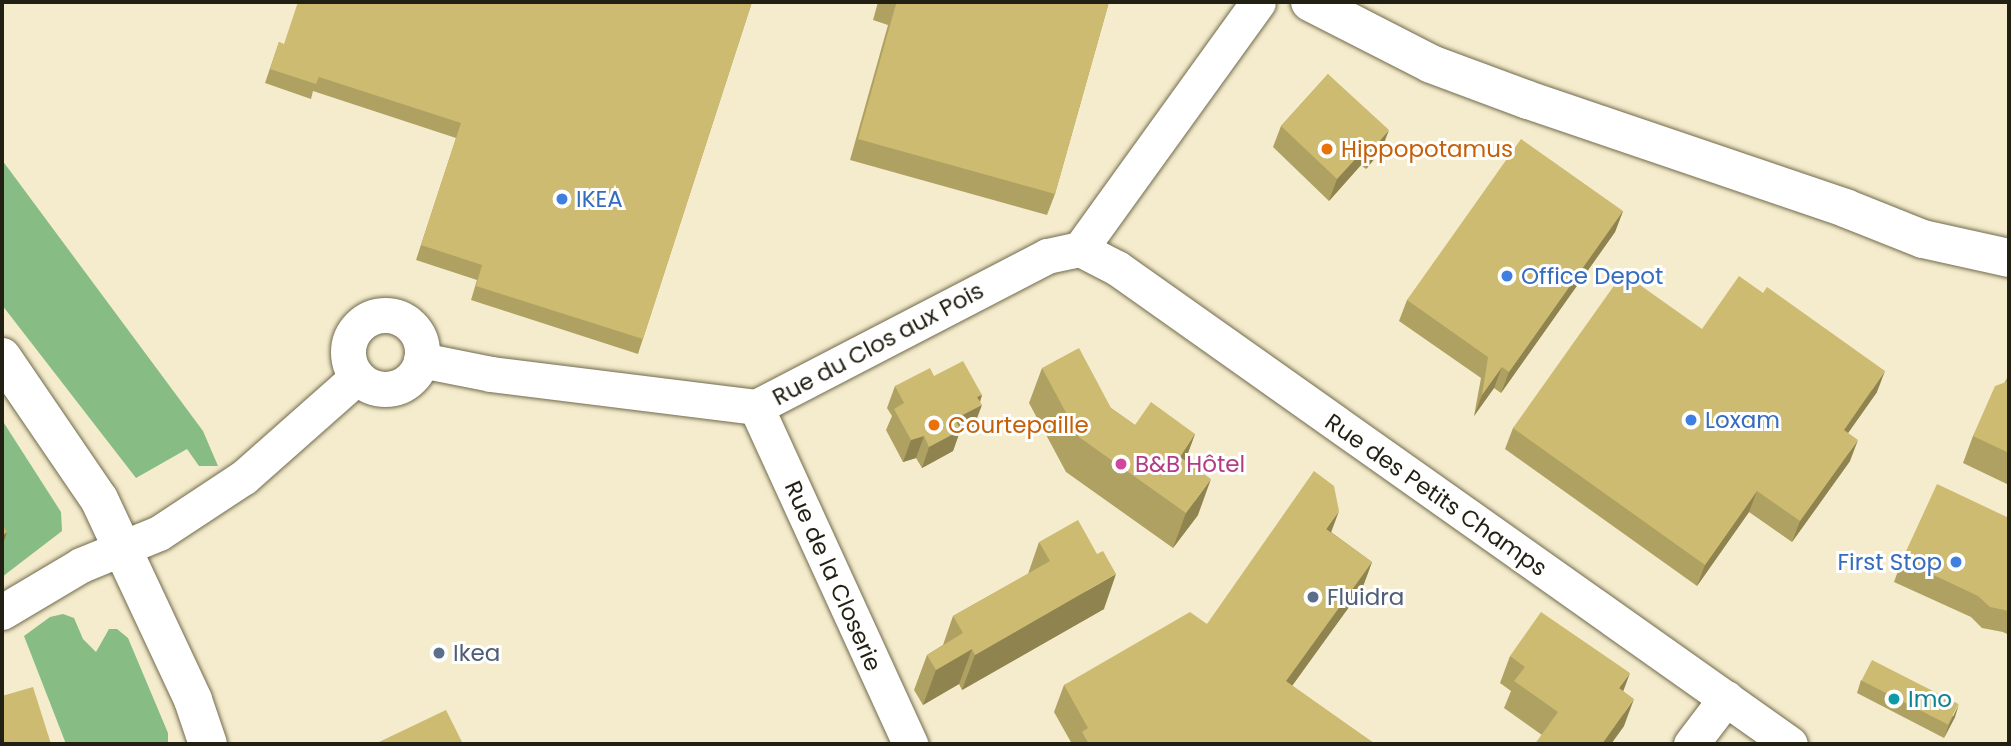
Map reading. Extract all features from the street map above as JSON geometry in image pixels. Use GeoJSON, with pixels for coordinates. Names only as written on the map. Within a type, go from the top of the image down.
{"type":"FeatureCollection","features":[{"type":"Feature","properties":{"kind":"main road"},"geometry":{"type":"LineString","coordinates":[[1311,2],[1431,64],[1528,100],[1845,208],[1923,239],[2009,258]]}},
{"type":"Feature","properties":{"kind":"main road"},"geometry":{"type":"LineString","coordinates":[[2,356],[99,499],[193,700],[208,744]]}},
{"type":"Feature","properties":{"kind":"street"},"geometry":{"type":"LineString","coordinates":[[1213,67],[1230,2]]}},
{"type":"Feature","properties":{"kind":"street"},"geometry":{"type":"LineString","coordinates":[[1080,250],[1258,2]]}},
{"type":"Feature","properties":{"kind":"street","name":"Rue du Clos aux Pois"},"geometry":{"type":"LineString","coordinates":[[421,360],[491,374],[756,407],[1047,256],[1080,250]]}},
{"type":"Feature","properties":{"kind":"street","name":"Rue des Petits Champs"},"geometry":{"type":"LineString","coordinates":[[1080,250],[1117,268],[1790,744]]}},
{"type":"Feature","properties":{"kind":"street"},"geometry":{"type":"LineString","coordinates":[[394,316],[414,328],[422,349],[421,360],[416,371],[399,386],[377,388],[357,377],[348,355],[349,343],[354,332],[372,317],[394,316]]}},
{"type":"Feature","properties":{"kind":"street"},"geometry":{"type":"LineString","coordinates":[[2,612],[81,565],[159,533],[244,477],[357,377]]}},
{"type":"Feature","properties":{"kind":"street","name":"Rue de la Closerie"},"geometry":{"type":"LineString","coordinates":[[756,407],[910,744]]}},
{"type":"Feature","properties":{"kind":"street"},"geometry":{"type":"LineString","coordinates":[[1691,744],[1726,698]]}},
{"type":"Feature","properties":{"kind":"green space"},"geometry":{"type":"Polygon","coordinates":[[[2,160],[203,431],[218,466],[199,466],[187,449],[136,478],[2,305],[2,160]]]}},
{"type":"Feature","properties":{"kind":"green space"},"geometry":{"type":"Polygon","coordinates":[[[2,420],[61,512],[62,531],[2,577],[2,420]]]}},
{"type":"Feature","properties":{"kind":"green space"},"geometry":{"type":"Polygon","coordinates":[[[63,614],[74,618],[83,639],[96,652],[109,629],[117,629],[128,638],[168,733],[168,744],[66,744],[24,636],[50,617],[63,614]]]}},
{"type":"Feature","properties":{"kind":"building","name":"IKEA"},"geometry":{"type":"Polygon","coordinates":[[[298,2],[752,2],[643,339],[476,286],[482,265],[421,245],[461,123],[319,77],[316,84],[270,69],[279,42],[284,44],[298,2]]]}},
{"type":"Feature","properties":{"kind":"building"},"geometry":{"type":"Polygon","coordinates":[[[890,2],[1109,2],[1055,194],[858,139],[896,4],[890,2]]]}},
{"type":"Feature","properties":{"kind":"building","name":"Hippopotamus"},"geometry":{"type":"Polygon","coordinates":[[[1328,74],[1389,130],[1373,148],[1369,144],[1337,179],[1281,126],[1328,74]]]}},
{"type":"Feature","properties":{"kind":"building","name":"Office Depot"},"geometry":{"type":"Polygon","coordinates":[[[1521,139],[1623,211],[1509,372],[1502,367],[1482,395],[1488,357],[1407,300],[1521,139]]]}},
{"type":"Feature","properties":{"kind":"building","name":"Loxam"},"geometry":{"type":"Polygon","coordinates":[[[1623,273],[1702,329],[1739,276],[1763,293],[1767,287],[1885,371],[1844,430],[1858,440],[1800,521],[1757,491],[1705,565],[1513,428],[1623,273]]]}},
{"type":"Feature","properties":{"kind":"building"},"geometry":{"type":"Polygon","coordinates":[[[1079,348],[1111,408],[1135,425],[1151,402],[1195,434],[1180,457],[1211,479],[1186,513],[1079,437],[1042,368],[1079,348]]]}},
{"type":"Feature","properties":{"kind":"building","name":"Courtepaille"},"geometry":{"type":"Polygon","coordinates":[[[963,361],[982,395],[977,397],[982,405],[955,419],[961,430],[929,447],[924,436],[911,440],[894,409],[904,403],[895,386],[930,368],[934,376],[963,361]]]}},
{"type":"Feature","properties":{"kind":"building"},"geometry":{"type":"Polygon","coordinates":[[[2009,375],[2009,453],[1973,436],[1995,386],[2006,382],[2009,375]]]}},
{"type":"Feature","properties":{"kind":"building"},"geometry":{"type":"Polygon","coordinates":[[[1314,471],[1334,486],[1339,511],[1326,529],[1372,562],[1286,681],[1375,744],[1089,744],[1082,732],[1088,728],[1064,685],[1190,612],[1207,624],[1314,471]]]}},
{"type":"Feature","properties":{"kind":"building","name":"First Stop"},"geometry":{"type":"Polygon","coordinates":[[[1937,484],[2009,518],[2009,611],[1990,607],[1978,596],[1902,560],[1937,484]]]}},
{"type":"Feature","properties":{"kind":"building"},"geometry":{"type":"Polygon","coordinates":[[[1078,520],[1097,554],[1103,551],[1116,574],[975,655],[972,649],[936,670],[927,655],[963,633],[953,616],[1050,561],[1039,542],[1078,520]]]}},
{"type":"Feature","properties":{"kind":"building"},"geometry":{"type":"Polygon","coordinates":[[[1541,612],[1630,673],[1619,688],[1634,699],[1602,744],[1535,744],[1558,712],[1514,681],[1525,667],[1510,656],[1541,612]]]}},
{"type":"Feature","properties":{"kind":"building"},"geometry":{"type":"Polygon","coordinates":[[[1872,660],[1958,704],[1948,725],[1862,680],[1872,660]]]}},
{"type":"Feature","properties":{"kind":"building"},"geometry":{"type":"Polygon","coordinates":[[[33,687],[51,744],[2,744],[2,696],[33,687]]]}},
{"type":"Feature","properties":{"kind":"building"},"geometry":{"type":"Polygon","coordinates":[[[446,710],[463,744],[379,742],[446,710]]]}},
{"type":"Feature","properties":{"kind":"place","name":"Hippopotamus"},"geometry":{"type":"Point","coordinates":[1327,149]}},
{"type":"Feature","properties":{"kind":"place","name":"IKEA"},"geometry":{"type":"Point","coordinates":[562,199]}},
{"type":"Feature","properties":{"kind":"place","name":"Office Depot"},"geometry":{"type":"Point","coordinates":[1507,276]}},
{"type":"Feature","properties":{"kind":"place","name":"Loxam"},"geometry":{"type":"Point","coordinates":[1691,420]}},
{"type":"Feature","properties":{"kind":"place","name":"Courtepaille"},"geometry":{"type":"Point","coordinates":[934,425]}},
{"type":"Feature","properties":{"kind":"place","name":"B&B Hôtel"},"geometry":{"type":"Point","coordinates":[1121,464]}},
{"type":"Feature","properties":{"kind":"place","name":"First Stop"},"geometry":{"type":"Point","coordinates":[1956,562]}},
{"type":"Feature","properties":{"kind":"place","name":"Fluidra"},"geometry":{"type":"Point","coordinates":[1313,597]}},
{"type":"Feature","properties":{"kind":"place","name":"Ikea"},"geometry":{"type":"Point","coordinates":[439,653]}},
{"type":"Feature","properties":{"kind":"place","name":"Imo"},"geometry":{"type":"Point","coordinates":[1894,699]}}]}
